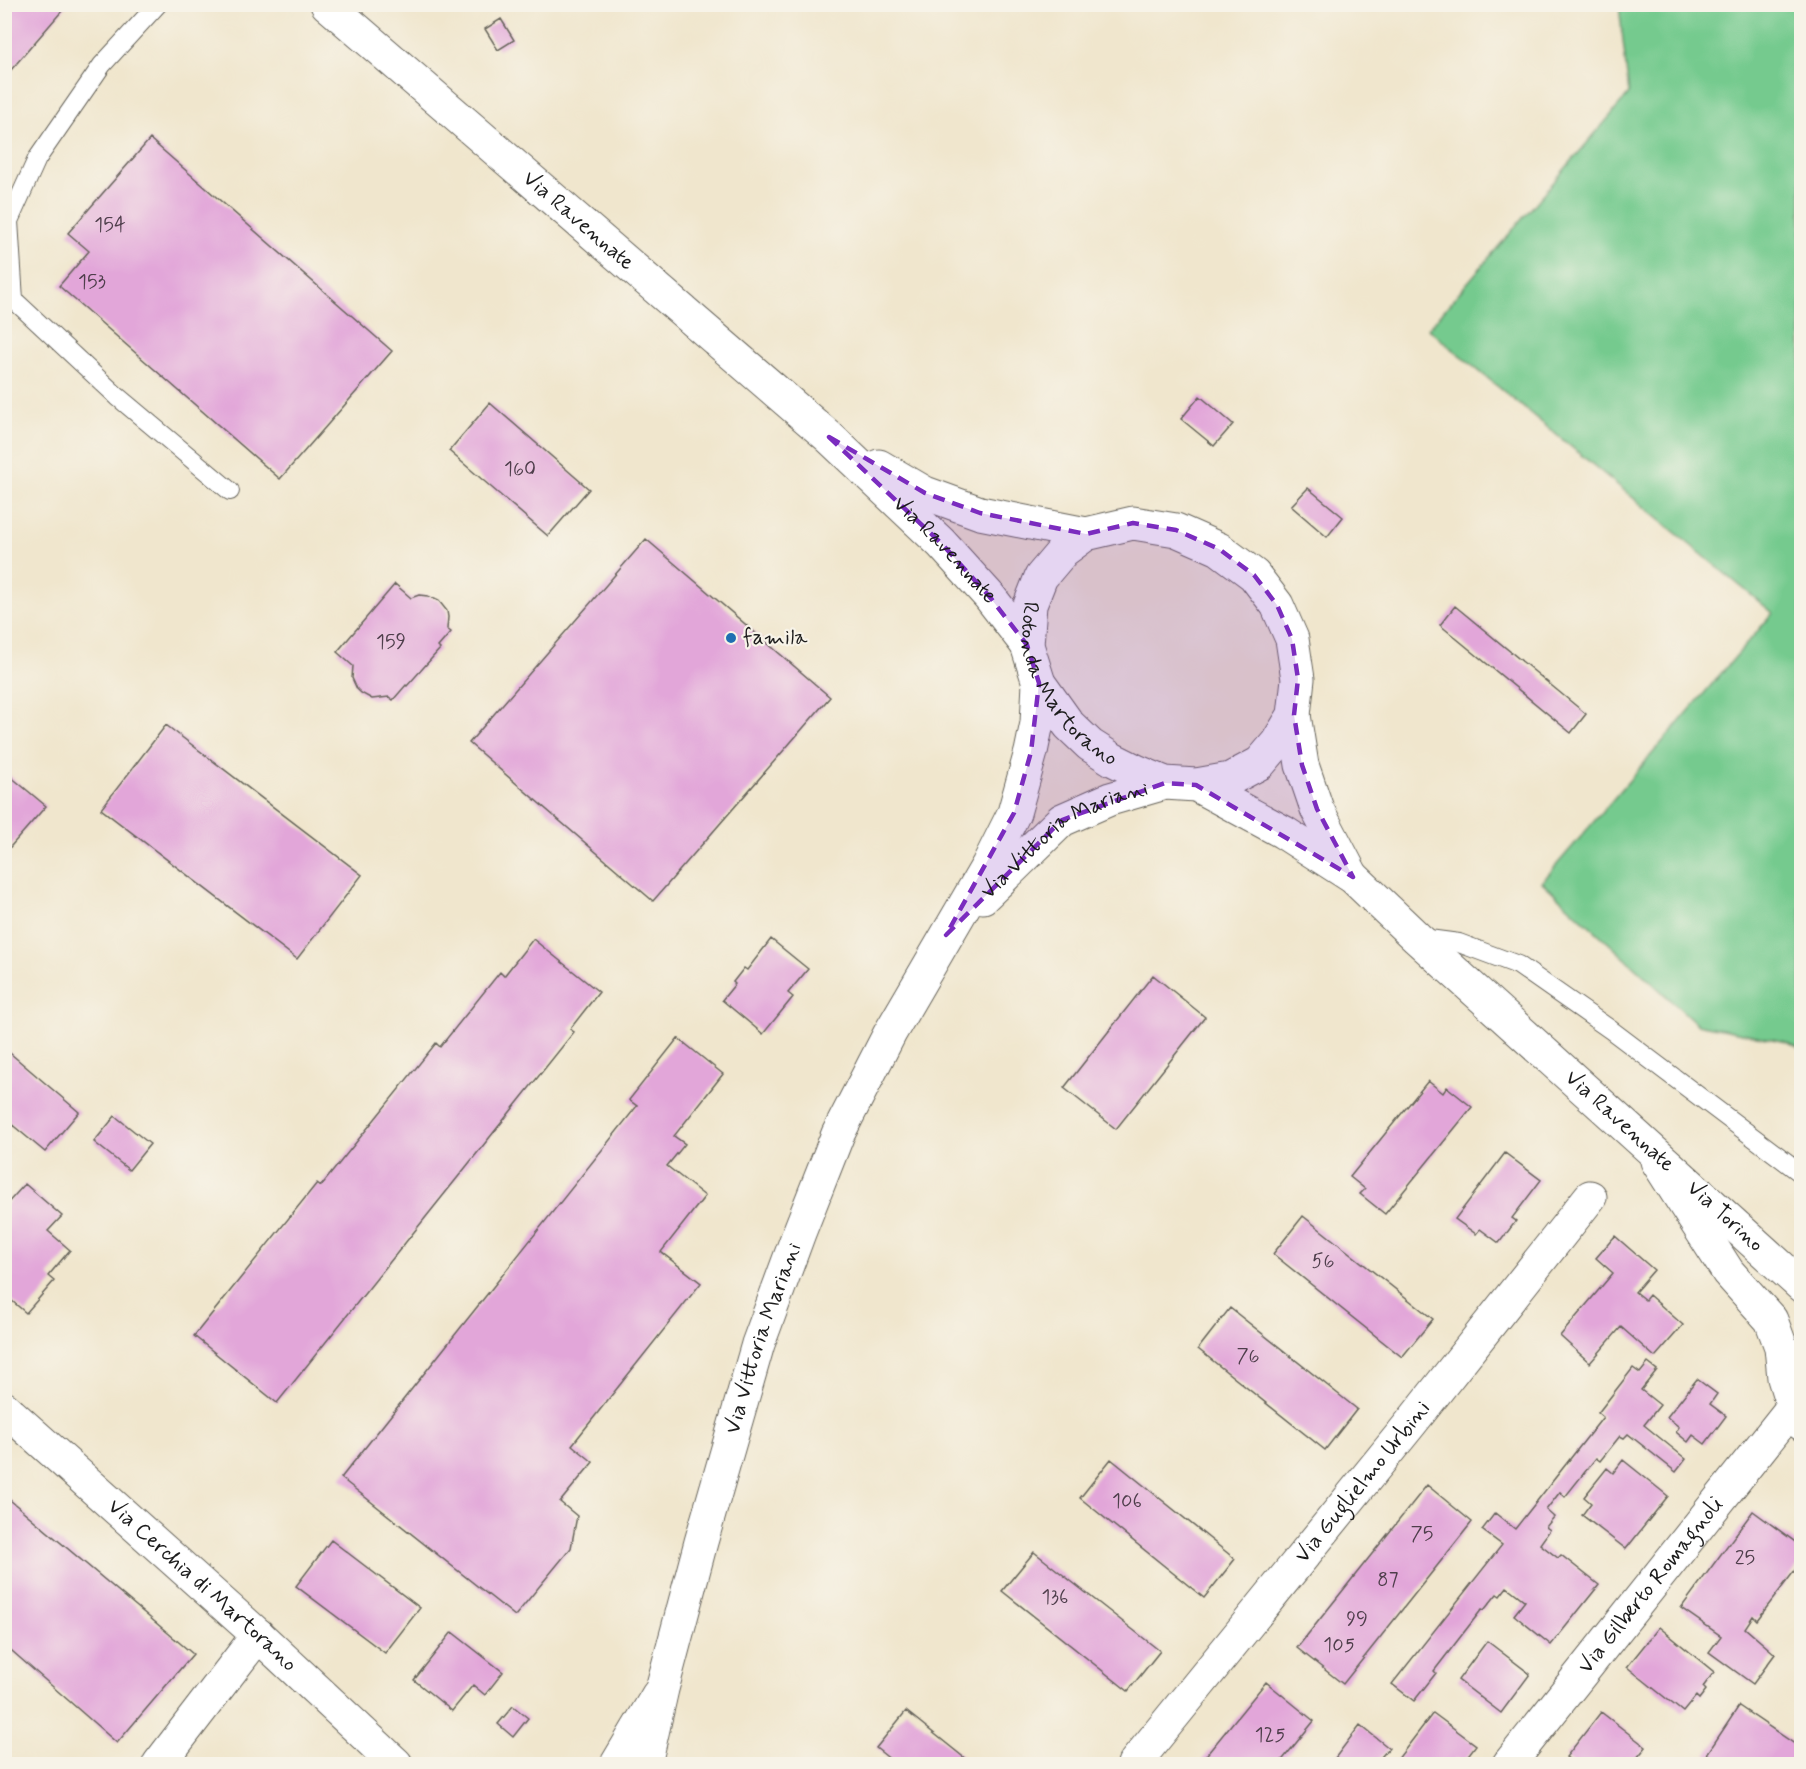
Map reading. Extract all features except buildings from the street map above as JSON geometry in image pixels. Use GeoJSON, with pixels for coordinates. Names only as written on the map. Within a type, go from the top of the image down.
{"type":"FeatureCollection","features":[{"type":"Feature","properties":{"kind":"main road","name":"Via Ravennate"},"geometry":{"type":"LineString","coordinates":[[327,4],[829,437],[941,543],[989,596],[1027,645]]}},
{"type":"Feature","properties":{"kind":"main road","name":"Via Ravennate"},"geometry":{"type":"LineString","coordinates":[[829,437],[925,493],[956,505],[980,513],[1086,534]]}},
{"type":"Feature","properties":{"kind":"main road","name":"Rotonda Martorano"},"geometry":{"type":"LineString","coordinates":[[1133,523],[1176,530],[1219,549],[1254,575],[1277,605],[1292,639],[1298,679],[1294,715],[1277,743],[1260,763],[1230,779],[1180,784],[1120,763],[1090,745],[1069,725],[1039,683],[1027,645],[1030,605],[1041,576],[1063,550],[1086,534],[1133,523]]}},
{"type":"Feature","properties":{"kind":"main road","name":"Via Vittoria Mariani"},"geometry":{"type":"LineString","coordinates":[[645,1764],[662,1689],[701,1542],[758,1344],[838,1134],[890,1033],[988,865],[1014,813],[1031,753],[1039,683]]}},
{"type":"Feature","properties":{"kind":"main road","name":"Via Ravennate"},"geometry":{"type":"LineString","coordinates":[[1294,715],[1302,765],[1317,809],[1353,877]]}},
{"type":"Feature","properties":{"kind":"main road","name":"Via Ravennate"},"geometry":{"type":"LineString","coordinates":[[1180,784],[1283,832],[1353,877],[1650,1149],[1728,1272],[1771,1320],[1781,1347],[1784,1378],[1797,1416]]}},
{"type":"Feature","properties":{"kind":"main road","name":"Via Vittoria Mariani"},"geometry":{"type":"LineString","coordinates":[[946,935],[1010,869],[1062,820],[1110,800],[1180,784]]}},
{"type":"Feature","properties":{"kind":"main road","name":"Via Torino"},"geometry":{"type":"LineString","coordinates":[[1650,1149],[1802,1286]]}},
{"type":"Feature","properties":{"kind":"main road","name":"Via Guglielmo Urbini"},"geometry":{"type":"LineString","coordinates":[[1134,1764],[1411,1423],[1590,1197]]}},
{"type":"Feature","properties":{"kind":"main road","name":"Via Cerchia di Martorano"},"geometry":{"type":"LineString","coordinates":[[4,1408],[258,1635],[396,1764]]}},
{"type":"Feature","properties":{"kind":"main road","name":"Via Gilberto Romagnoli"},"geometry":{"type":"LineString","coordinates":[[1509,1764],[1797,1416]]}},
{"type":"Feature","properties":{"kind":"main road"},"geometry":{"type":"LineString","coordinates":[[159,1764],[258,1635]]}},
{"type":"Feature","properties":{"kind":"main road"},"geometry":{"type":"LineString","coordinates":[[617,1764],[662,1689]]}},
{"type":"Feature","properties":{"kind":"lane"},"geometry":{"type":"LineString","coordinates":[[158,4],[102,65],[37,159],[9,221],[14,300],[118,397],[230,491]]}},
{"type":"Feature","properties":{"kind":"lane"},"geometry":{"type":"LineString","coordinates":[[1417,938],[1459,943],[1518,965],[1611,1030],[1802,1174]]}},
{"type":"Feature","properties":{"kind":"highlighted area"},"geometry":{"type":"Polygon","coordinates":[[[829,437],[925,493],[980,513],[1086,534],[1133,523],[1176,530],[1219,549],[1254,575],[1277,605],[1292,639],[1298,679],[1294,715],[1302,765],[1317,809],[1353,877],[1196,785],[1165,783],[1062,820],[946,935],[1014,813],[1031,752],[1039,683],[1027,645],[989,596],[941,543],[829,437]]]}},
{"type":"Feature","properties":{"kind":"green space"},"geometry":{"type":"Polygon","coordinates":[[[1619,5],[1801,5],[1801,1050],[1787,1042],[1697,1024],[1542,882],[1773,613],[1428,329],[1629,94],[1619,5]]]}},
{"type":"Feature","properties":{"kind":"place","name":"famila"},"geometry":{"type":"Point","coordinates":[731,638]}}]}
